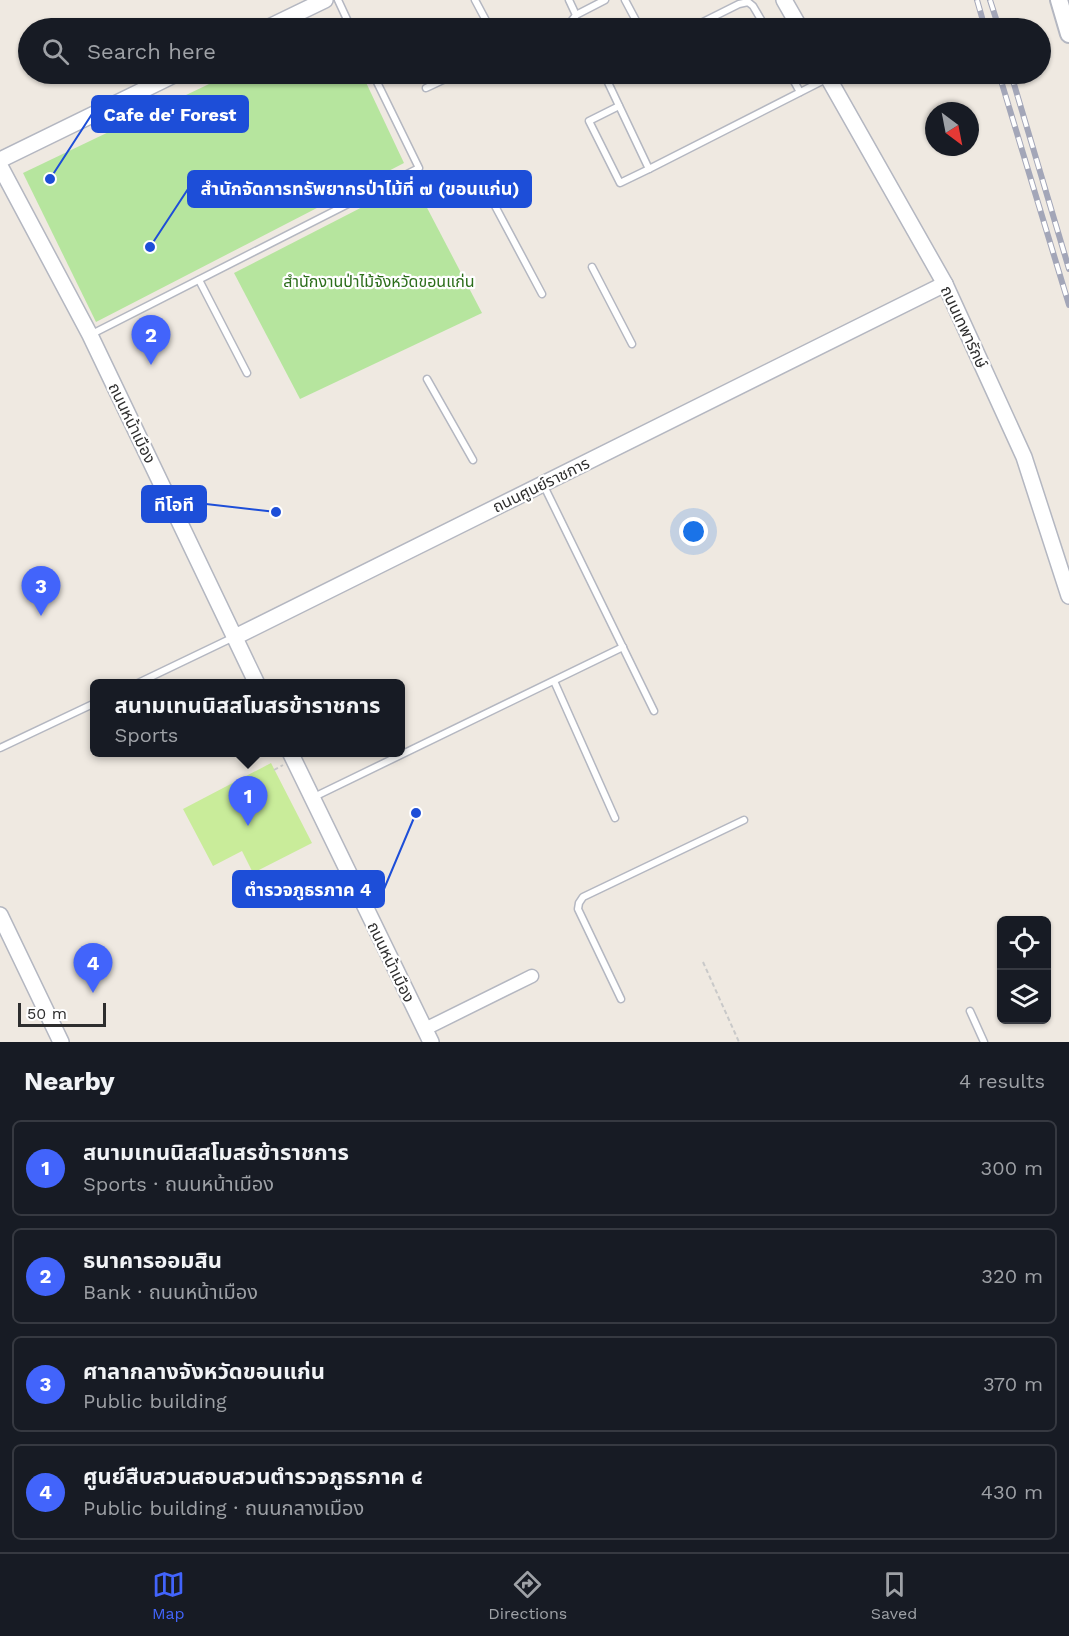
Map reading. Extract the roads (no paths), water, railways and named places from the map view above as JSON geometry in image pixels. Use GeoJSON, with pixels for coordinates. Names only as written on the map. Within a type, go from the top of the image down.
{"type":"FeatureCollection","features":[{"type":"Feature","properties":{"kind":"main road"},"geometry":{"type":"LineString","coordinates":[[1059,0],[1069,34]]}},
{"type":"Feature","properties":{"kind":"street"},"geometry":{"type":"LineString","coordinates":[[288,18],[326,0]]}},
{"type":"Feature","properties":{"kind":"street"},"geometry":{"type":"LineString","coordinates":[[784,0],[794,18]]}},
{"type":"Feature","properties":{"kind":"street"},"geometry":{"type":"LineString","coordinates":[[0,160],[156,84]]}},
{"type":"Feature","properties":{"kind":"street","name":"ถนนเทพารักษ์"},"geometry":{"type":"LineString","coordinates":[[832,84],[945,284],[1024,458],[1069,596]]}},
{"type":"Feature","properties":{"kind":"street","name":"ถนนหน้าเมือง"},"geometry":{"type":"LineString","coordinates":[[0,166],[90,335],[255,679]]}},
{"type":"Feature","properties":{"kind":"street","name":"ถนนศูนย์ราชการ"},"geometry":{"type":"LineString","coordinates":[[235,637],[945,284]]}},
{"type":"Feature","properties":{"kind":"street","name":"ถนนหน้าเมือง"},"geometry":{"type":"LineString","coordinates":[[292,757],[428,1036]]}},
{"type":"Feature","properties":{"kind":"street"},"geometry":{"type":"LineString","coordinates":[[0,915],[61,1042]]}},
{"type":"Feature","properties":{"kind":"street"},"geometry":{"type":"LineString","coordinates":[[428,1036],[532,976]]}},
{"type":"Feature","properties":{"kind":"lane"},"geometry":{"type":"LineString","coordinates":[[338,0],[346,18]]}},
{"type":"Feature","properties":{"kind":"lane"},"geometry":{"type":"LineString","coordinates":[[475,0],[485,18]]}},
{"type":"Feature","properties":{"kind":"lane"},"geometry":{"type":"LineString","coordinates":[[569,0],[576,15]]}},
{"type":"Feature","properties":{"kind":"lane"},"geometry":{"type":"LineString","coordinates":[[574,18],[605,0]]}},
{"type":"Feature","properties":{"kind":"lane"},"geometry":{"type":"LineString","coordinates":[[625,0],[635,18]]}},
{"type":"Feature","properties":{"kind":"lane"},"geometry":{"type":"LineString","coordinates":[[711,18],[748,2],[760,18]]}},
{"type":"Feature","properties":{"kind":"lane"},"geometry":{"type":"LineString","coordinates":[[90,335],[418,168],[378,84]]}},
{"type":"Feature","properties":{"kind":"lane"},"geometry":{"type":"LineString","coordinates":[[426,88],[435,84]]}},
{"type":"Feature","properties":{"kind":"lane"},"geometry":{"type":"LineString","coordinates":[[609,84],[649,169]]}},
{"type":"Feature","properties":{"kind":"lane"},"geometry":{"type":"LineString","coordinates":[[796,84],[800,92]]}},
{"type":"Feature","properties":{"kind":"lane"},"geometry":{"type":"LineString","coordinates":[[619,106],[589,121],[620,183],[814,84]]}},
{"type":"Feature","properties":{"kind":"lane"},"geometry":{"type":"LineString","coordinates":[[486,189],[542,294]]}},
{"type":"Feature","properties":{"kind":"lane"},"geometry":{"type":"LineString","coordinates":[[592,267],[633,344]]}},
{"type":"Feature","properties":{"kind":"lane"},"geometry":{"type":"LineString","coordinates":[[198,280],[247,373]]}},
{"type":"Feature","properties":{"kind":"lane"},"geometry":{"type":"LineString","coordinates":[[427,379],[473,460]]}},
{"type":"Feature","properties":{"kind":"lane"},"geometry":{"type":"LineString","coordinates":[[543,484],[654,711]]}},
{"type":"Feature","properties":{"kind":"lane","name":"ถนนศูนย์ราชการ"},"geometry":{"type":"LineString","coordinates":[[147,679],[235,637]]}},
{"type":"Feature","properties":{"kind":"lane"},"geometry":{"type":"LineString","coordinates":[[405,753],[623,647]]}},
{"type":"Feature","properties":{"kind":"lane"},"geometry":{"type":"LineString","coordinates":[[554,681],[615,818]]}},
{"type":"Feature","properties":{"kind":"lane"},"geometry":{"type":"LineString","coordinates":[[0,748],[90,705]]}},
{"type":"Feature","properties":{"kind":"lane"},"geometry":{"type":"LineString","coordinates":[[312,798],[397,757]]}},
{"type":"Feature","properties":{"kind":"lane"},"geometry":{"type":"LineString","coordinates":[[621,999],[578,909],[583,897],[744,820]]}},
{"type":"Feature","properties":{"kind":"lane"},"geometry":{"type":"LineString","coordinates":[[970,1011],[984,1042]]}},
{"type":"Feature","properties":{"kind":"railway"},"geometry":{"type":"LineString","coordinates":[[977,0],[982,18]]}},
{"type":"Feature","properties":{"kind":"railway"},"geometry":{"type":"LineString","coordinates":[[990,0],[996,18]]}},
{"type":"Feature","properties":{"kind":"railway"},"geometry":{"type":"LineString","coordinates":[[1002,84],[1069,305]]}},
{"type":"Feature","properties":{"kind":"railway"},"geometry":{"type":"LineString","coordinates":[[1014,84],[1069,269]]}},
{"type":"Feature","properties":{"kind":"place","name":"Cafe de' Forest"},"geometry":{"type":"Point","coordinates":[50,179]}},
{"type":"Feature","properties":{"kind":"place","name":"สำนักจัดการทรัพยากรป่าไม้ที่ ๗ (ขอนแก่น)"},"geometry":{"type":"Point","coordinates":[150,247]}},
{"type":"Feature","properties":{"kind":"place","name":"ธนาคารออมสิน"},"geometry":{"type":"Point","coordinates":[151,365]}},
{"type":"Feature","properties":{"kind":"place","name":"ทีโอที"},"geometry":{"type":"Point","coordinates":[276,512]}},
{"type":"Feature","properties":{"kind":"place","name":"ศาลากลางจังหวัดขอนแก่น"},"geometry":{"type":"Point","coordinates":[41,616]}},
{"type":"Feature","properties":{"kind":"place","name":"ตำรวจภูธรภาค 4"},"geometry":{"type":"Point","coordinates":[416,813]}},
{"type":"Feature","properties":{"kind":"place","name":"สนามเทนนิสสโมสรข้าราชการ"},"geometry":{"type":"Point","coordinates":[248,826]}},
{"type":"Feature","properties":{"kind":"place","name":"ศูนย์สืบสวนสอบสวนตำรวจภูธรภาค ๔"},"geometry":{"type":"Point","coordinates":[93,993]}},
{"type":"Feature","properties":{"kind":"park label","name":"สำนักงานป่าไม้จังหวัดขอนแก่น"},"geometry":{"type":"Point","coordinates":[379,281]}}]}
